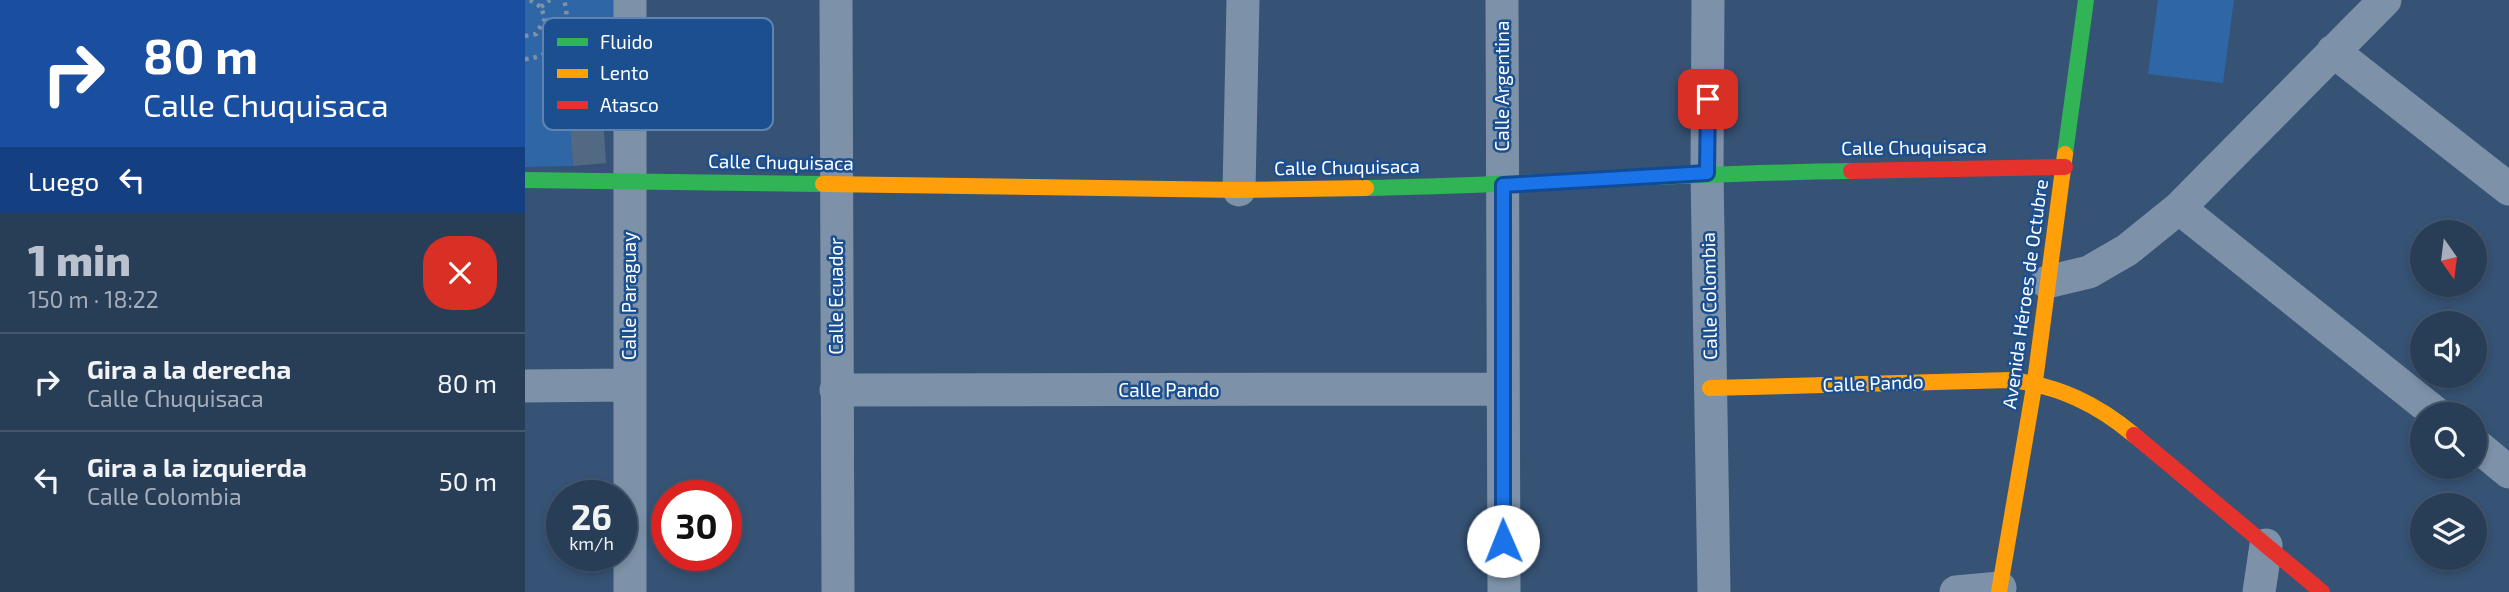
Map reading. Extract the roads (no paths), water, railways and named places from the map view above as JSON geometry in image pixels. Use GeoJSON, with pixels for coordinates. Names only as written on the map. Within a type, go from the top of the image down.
{"type":"FeatureCollection","features":[{"type":"Feature","properties":{"kind":"street","name":"Calle Paraguay"},"geometry":{"type":"LineString","coordinates":[[630,0],[630,18]]}},
{"type":"Feature","properties":{"kind":"street","name":"Calle Ecuador"},"geometry":{"type":"LineString","coordinates":[[836,0],[838,592]]}},
{"type":"Feature","properties":{"kind":"street"},"geometry":{"type":"LineString","coordinates":[[1239,190],[1243,0]]}},
{"type":"Feature","properties":{"kind":"street","name":"Calle Argentina"},"geometry":{"type":"LineString","coordinates":[[1502,0],[1504,592]]}},
{"type":"Feature","properties":{"kind":"street","name":"Calle Colombia"},"geometry":{"type":"LineString","coordinates":[[1708,0],[1707,173],[1714,592]]}},
{"type":"Feature","properties":{"kind":"street","name":"Avenida Héroes de Octubre"},"geometry":{"type":"LineString","coordinates":[[1999,590],[2035,381],[2086,0]]}},
{"type":"Feature","properties":{"kind":"street"},"geometry":{"type":"LineString","coordinates":[[2047,282],[2089,272],[2127,250],[2179,208],[2385,0]]}},
{"type":"Feature","properties":{"kind":"street"},"geometry":{"type":"LineString","coordinates":[[2333,51],[2509,189]]}},
{"type":"Feature","properties":{"kind":"street","name":"Calle Paraguay"},"geometry":{"type":"LineString","coordinates":[[630,130],[630,592]]}},
{"type":"Feature","properties":{"kind":"street","name":"Calle Chuquisaca"},"geometry":{"type":"LineString","coordinates":[[525,180],[1239,190],[1503,185],[1707,173],[2064,167]]}},
{"type":"Feature","properties":{"kind":"street"},"geometry":{"type":"LineString","coordinates":[[2179,208],[2422,402]]}},
{"type":"Feature","properties":{"kind":"street","name":"Calle Pando"},"geometry":{"type":"LineString","coordinates":[[1710,388],[1990,379],[2035,381],[2087,400],[2322,592]]}},
{"type":"Feature","properties":{"kind":"street"},"geometry":{"type":"LineString","coordinates":[[525,386],[629,385]]}},
{"type":"Feature","properties":{"kind":"street","name":"Calle Pando"},"geometry":{"type":"LineString","coordinates":[[836,390],[1502,389]]}},
{"type":"Feature","properties":{"kind":"street"},"geometry":{"type":"LineString","coordinates":[[2487,454],[2509,472]]}},
{"type":"Feature","properties":{"kind":"street"},"geometry":{"type":"LineString","coordinates":[[2259,592],[2266,545]]}},
{"type":"Feature","properties":{"kind":"street"},"geometry":{"type":"LineString","coordinates":[[1955,592],[1999,590]]}}]}
